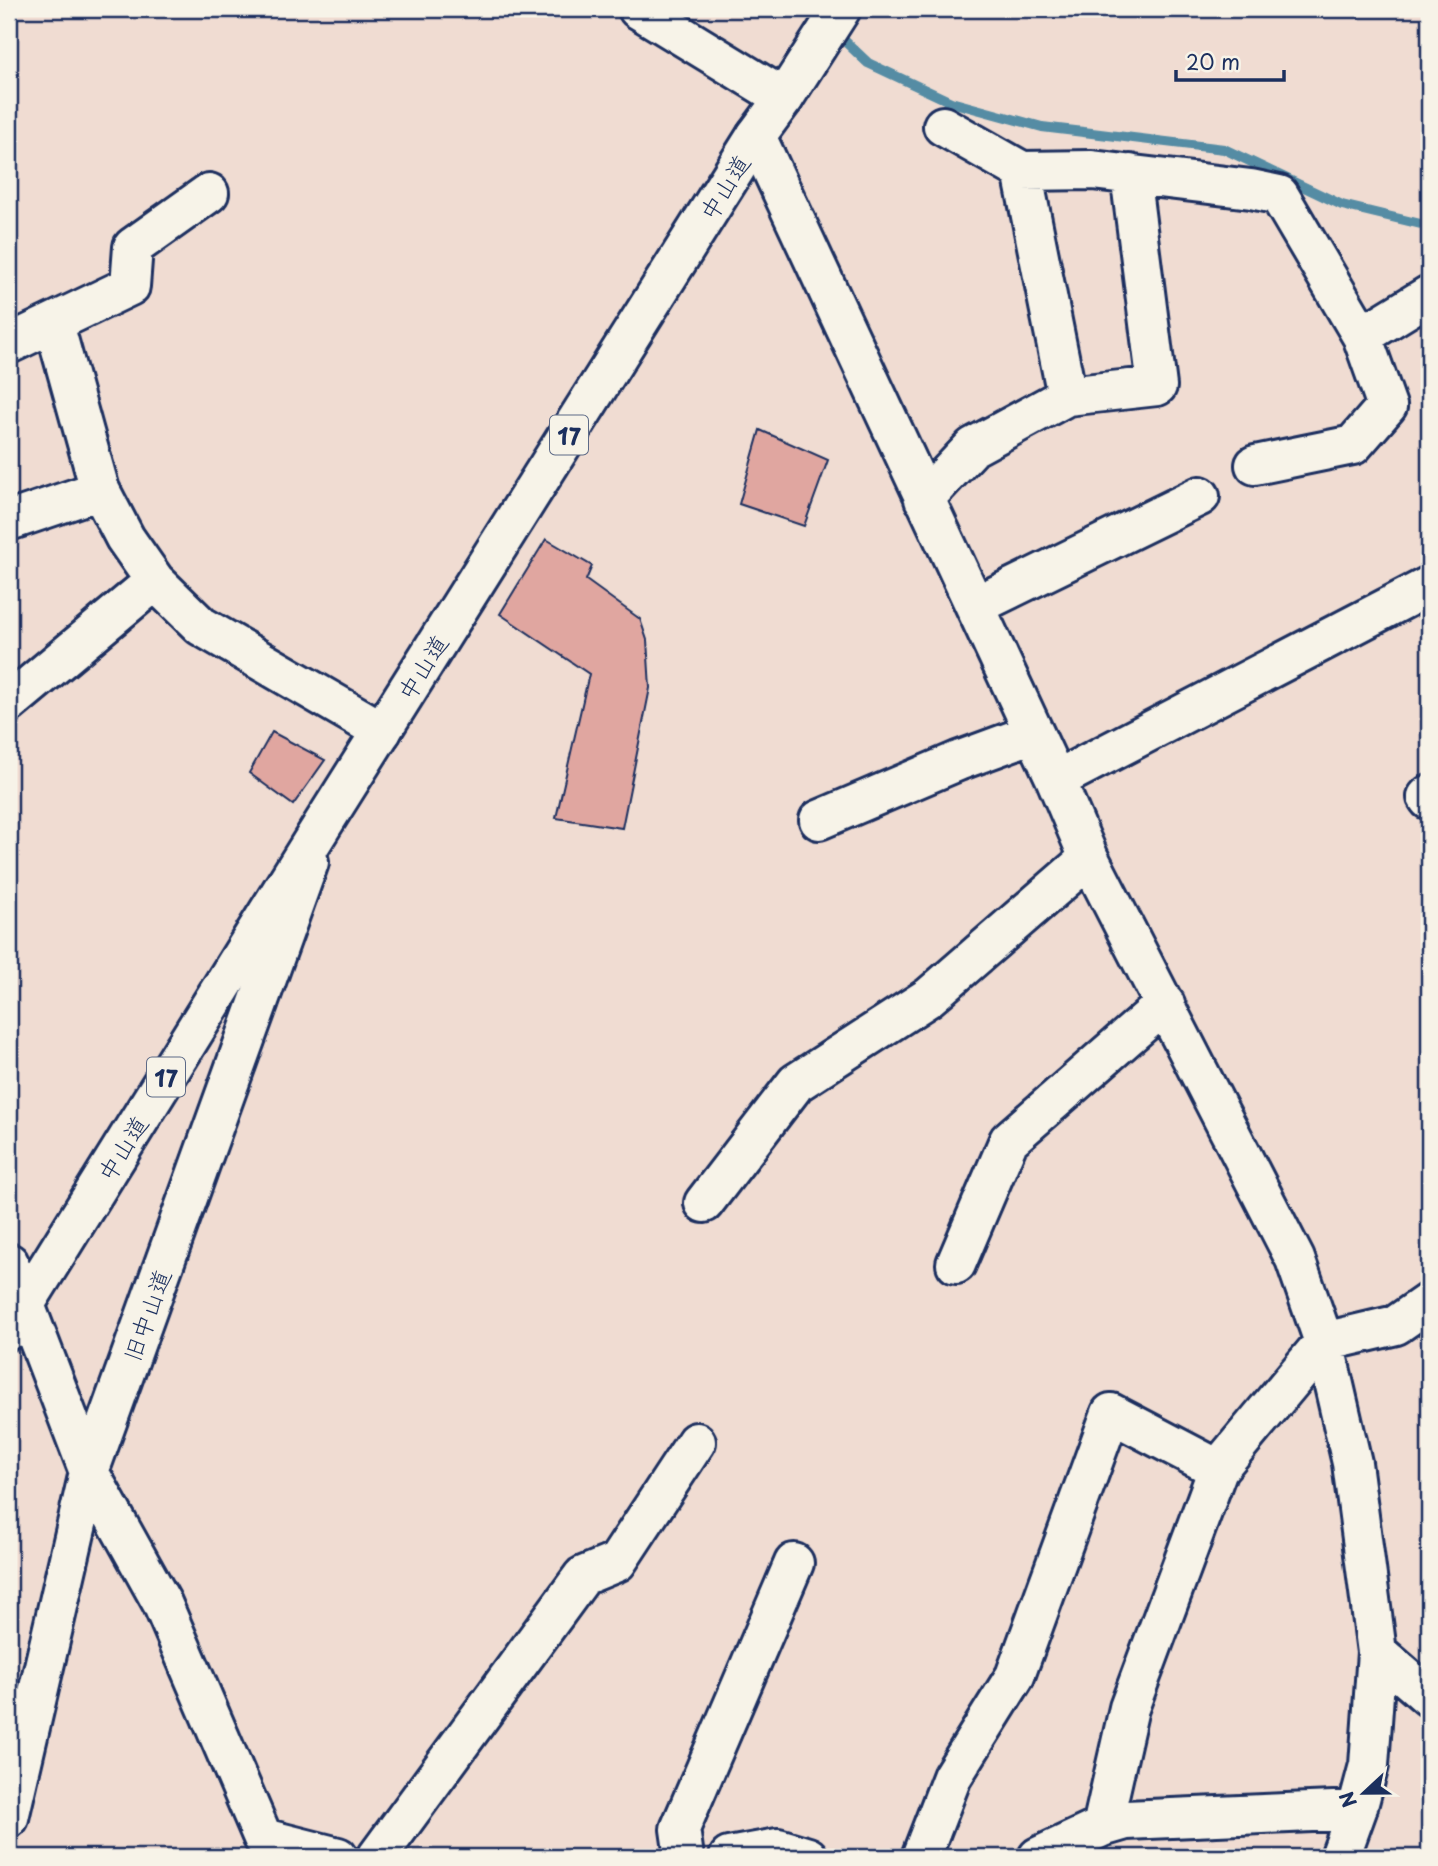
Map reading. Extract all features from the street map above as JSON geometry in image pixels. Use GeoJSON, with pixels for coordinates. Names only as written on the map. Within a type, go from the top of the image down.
{"type":"FeatureCollection","features":[{"type":"Feature","properties":{"kind":"main road"},"geometry":{"type":"LineString","coordinates":[[638,9],[784,98]]}},
{"type":"Feature","properties":{"kind":"main road","name":"中山道"},"geometry":{"type":"LineString","coordinates":[[17,1316],[756,136],[784,98],[841,9]]}},
{"type":"Feature","properties":{"kind":"main road"},"geometry":{"type":"LineString","coordinates":[[943,126],[1022,171],[1092,170],[1251,189],[1279,195],[1362,336],[1387,406],[1353,445],[1255,465]]}},
{"type":"Feature","properties":{"kind":"main road"},"geometry":{"type":"LineString","coordinates":[[756,136],[1056,780],[1089,858],[1295,1259],[1324,1342],[1352,1463],[1377,1652],[1369,1765],[1340,1857]]}},
{"type":"Feature","properties":{"kind":"main road"},"geometry":{"type":"LineString","coordinates":[[1022,171],[1067,396]]}},
{"type":"Feature","properties":{"kind":"main road"},"geometry":{"type":"LineString","coordinates":[[924,499],[974,447],[1067,396],[1157,386],[1130,174]]}},
{"type":"Feature","properties":{"kind":"main road"},"geometry":{"type":"LineString","coordinates":[[9,344],[130,286],[134,247],[209,193]]}},
{"type":"Feature","properties":{"kind":"main road"},"geometry":{"type":"LineString","coordinates":[[1362,336],[1429,295]]}},
{"type":"Feature","properties":{"kind":"main road"},"geometry":{"type":"LineString","coordinates":[[54,324],[100,490],[125,538],[155,581],[201,626],[382,731]]}},
{"type":"Feature","properties":{"kind":"main road"},"geometry":{"type":"LineString","coordinates":[[9,521],[100,490]]}},
{"type":"Feature","properties":{"kind":"main road"},"geometry":{"type":"LineString","coordinates":[[975,606],[1200,496]]}},
{"type":"Feature","properties":{"kind":"main road"},"geometry":{"type":"LineString","coordinates":[[9,703],[155,581]]}},
{"type":"Feature","properties":{"kind":"main road"},"geometry":{"type":"LineString","coordinates":[[1056,780],[1429,586]]}},
{"type":"Feature","properties":{"kind":"main road"},"geometry":{"type":"LineString","coordinates":[[818,820],[958,761],[1034,733]]}},
{"type":"Feature","properties":{"kind":"main road","name":"旧中山道"},"geometry":{"type":"LineString","coordinates":[[9,1818],[89,1472],[323,824]]}},
{"type":"Feature","properties":{"kind":"main road"},"geometry":{"type":"LineString","coordinates":[[704,1203],[796,1083],[929,997],[1089,858]]}},
{"type":"Feature","properties":{"kind":"main road"},"geometry":{"type":"LineString","coordinates":[[956,1265],[1009,1140],[1165,1004]]}},
{"type":"Feature","properties":{"kind":"main road"},"geometry":{"type":"LineString","coordinates":[[9,1263],[17,1316],[89,1472],[162,1603],[263,1838],[338,1857]]}},
{"type":"Feature","properties":{"kind":"main road"},"geometry":{"type":"LineString","coordinates":[[1102,1827],[1129,1708],[1218,1469],[1324,1342],[1396,1325],[1429,1302]]}},
{"type":"Feature","properties":{"kind":"main road"},"geometry":{"type":"LineString","coordinates":[[921,1857],[952,1777],[1015,1676],[1111,1413],[1218,1469]]}},
{"type":"Feature","properties":{"kind":"main road"},"geometry":{"type":"LineString","coordinates":[[377,1857],[583,1576],[617,1562],[696,1442]]}},
{"type":"Feature","properties":{"kind":"main road"},"geometry":{"type":"LineString","coordinates":[[684,1857],[680,1829],[794,1563]]}},
{"type":"Feature","properties":{"kind":"main road"},"geometry":{"type":"LineString","coordinates":[[1377,1652],[1429,1697]]}},
{"type":"Feature","properties":{"kind":"main road"},"geometry":{"type":"LineString","coordinates":[[1038,1857],[1102,1827],[1126,1819],[1357,1810]]}},
{"type":"Feature","properties":{"kind":"main road"},"geometry":{"type":"LineString","coordinates":[[729,1857],[778,1848],[808,1857]]}},
{"type":"Feature","properties":{"kind":"building"},"geometry":{"type":"Polygon","coordinates":[[[760,430],[828,460],[804,526],[739,504],[760,430]]]}},
{"type":"Feature","properties":{"kind":"building"},"geometry":{"type":"Polygon","coordinates":[[[546,539],[592,566],[586,580],[640,619],[647,640],[650,688],[622,828],[556,818],[589,674],[500,614],[546,539]]]}},
{"type":"Feature","properties":{"kind":"building"},"geometry":{"type":"Polygon","coordinates":[[[272,732],[325,760],[293,805],[249,773],[272,732]]]}},
{"type":"Feature","properties":{"kind":"waterway"},"geometry":{"type":"LineString","coordinates":[[811,9],[868,63],[951,102],[1042,127],[1224,149],[1342,205],[1429,226]]}}]}
